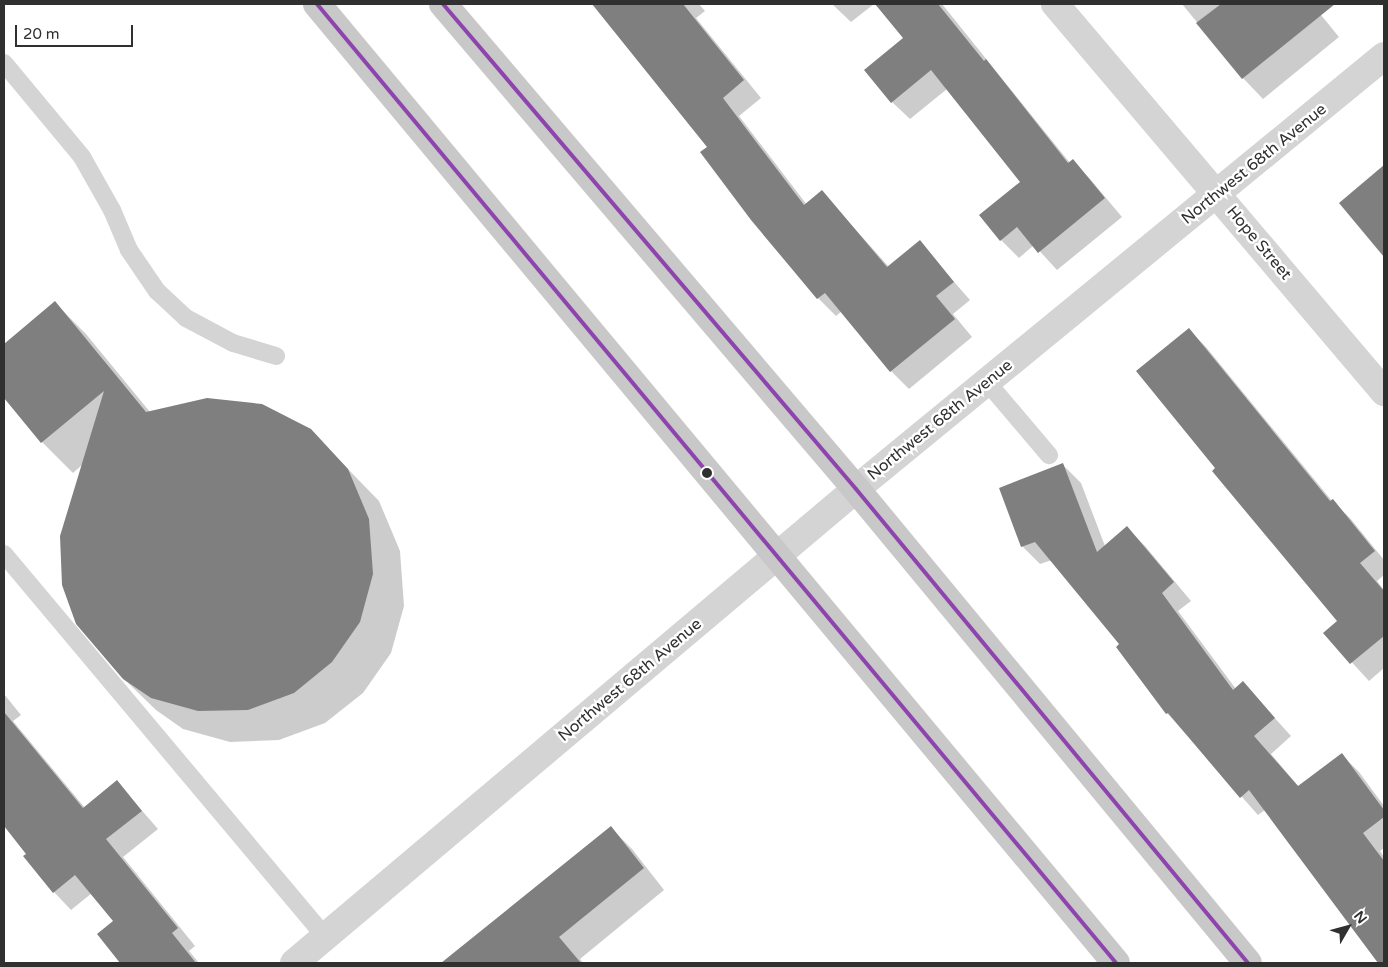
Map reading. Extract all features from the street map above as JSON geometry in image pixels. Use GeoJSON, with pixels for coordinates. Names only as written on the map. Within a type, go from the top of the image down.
{"type":"FeatureCollection","features":[{"type":"Feature","properties":{"kind":"main road"},"geometry":{"type":"LineString","coordinates":[[317,4],[1116,963]]}},
{"type":"Feature","properties":{"kind":"main road"},"geometry":{"type":"LineString","coordinates":[[443,4],[856,489],[1248,963]]}},
{"type":"Feature","properties":{"kind":"street","name":"Hope Street"},"geometry":{"type":"LineString","coordinates":[[1055,4],[1384,392]]}},
{"type":"Feature","properties":{"kind":"street","name":"Northwest 68th Avenue"},"geometry":{"type":"LineString","coordinates":[[294,963],[856,489],[1384,56]]}},
{"type":"Feature","properties":{"kind":"lane"},"geometry":{"type":"LineString","coordinates":[[4,63],[82,157],[112,210],[129,250],[157,291],[186,318],[233,343],[276,356]]}},
{"type":"Feature","properties":{"kind":"lane"},"geometry":{"type":"LineString","coordinates":[[987,382],[1049,455]]}},
{"type":"Feature","properties":{"kind":"lane"},"geometry":{"type":"LineString","coordinates":[[4,554],[325,937]]}},
{"type":"Feature","properties":{"kind":"building"},"geometry":{"type":"Polygon","coordinates":[[[592,4],[683,4],[744,80],[723,98],[804,205],[822,190],[887,267],[920,240],[954,282],[936,296],[955,319],[890,372],[825,293],[817,299],[751,220],[700,152],[707,147],[592,4]]]}},
{"type":"Feature","properties":{"kind":"building"},"geometry":{"type":"Polygon","coordinates":[[[875,4],[938,4],[984,61],[986,59],[1068,163],[1073,159],[1105,198],[1038,253],[1017,227],[1000,241],[979,215],[1020,182],[931,70],[891,103],[864,70],[903,38],[875,4]]]}},
{"type":"Feature","properties":{"kind":"building"},"geometry":{"type":"Polygon","coordinates":[[[1221,4],[1335,4],[1242,79],[1196,23],[1221,4]]]}},
{"type":"Feature","properties":{"kind":"building"},"geometry":{"type":"Polygon","coordinates":[[[1384,165],[1384,257],[1339,203],[1384,165]]]}},
{"type":"Feature","properties":{"kind":"building"},"geometry":{"type":"Polygon","coordinates":[[[55,301],[146,412],[207,398],[262,404],[311,429],[348,469],[369,519],[373,574],[360,622],[332,662],[294,693],[248,710],[198,711],[151,698],[123,679],[76,624],[62,585],[60,536],[104,391],[41,443],[4,398],[4,344],[55,301]]]}},
{"type":"Feature","properties":{"kind":"building"},"geometry":{"type":"Polygon","coordinates":[[[1189,328],[1330,501],[1333,499],[1375,551],[1360,563],[1384,591],[1384,636],[1350,664],[1323,633],[1337,621],[1212,471],[1215,468],[1136,371],[1189,328]]]}},
{"type":"Feature","properties":{"kind":"building"},"geometry":{"type":"Polygon","coordinates":[[[1063,463],[1097,552],[1127,526],[1174,582],[1162,593],[1233,690],[1243,681],[1275,718],[1254,736],[1298,786],[1342,753],[1384,810],[1384,817],[1363,833],[1384,861],[1384,963],[1378,963],[1249,790],[1240,798],[1168,713],[1166,714],[1116,647],[1119,644],[1035,542],[1021,547],[999,488],[1063,463]]]}},
{"type":"Feature","properties":{"kind":"building"},"geometry":{"type":"Polygon","coordinates":[[[4,712],[83,808],[117,780],[142,811],[106,839],[178,928],[172,933],[196,963],[120,963],[97,934],[113,921],[75,875],[53,893],[23,856],[26,854],[4,826],[4,712]]]}},
{"type":"Feature","properties":{"kind":"building"},"geometry":{"type":"Polygon","coordinates":[[[611,826],[644,868],[559,937],[581,963],[441,963],[611,826]]]}},
{"type":"Feature","properties":{"kind":"transit line"},"geometry":{"type":"LineString","coordinates":[[317,4],[1116,963]]}},
{"type":"Feature","properties":{"kind":"transit line"},"geometry":{"type":"LineString","coordinates":[[443,4],[856,489],[1248,963]]}}]}
